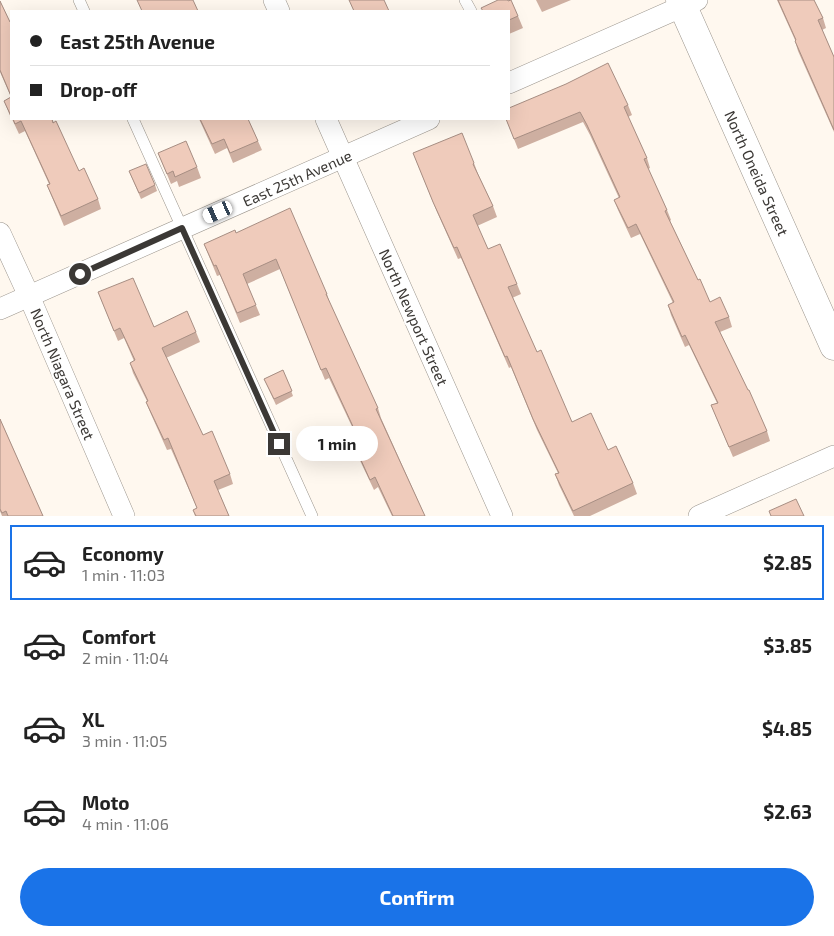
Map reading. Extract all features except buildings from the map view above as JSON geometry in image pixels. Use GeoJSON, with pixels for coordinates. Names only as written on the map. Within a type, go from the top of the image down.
{"type":"FeatureCollection","features":[{"type":"Feature","properties":{"kind":"street"},"geometry":{"type":"LineString","coordinates":[[510,83],[686,2]]}},
{"type":"Feature","properties":{"kind":"street","name":"North Oneida Street"},"geometry":{"type":"LineString","coordinates":[[686,2],[834,346]]}},
{"type":"Feature","properties":{"kind":"street","name":"North Newport Street"},"geometry":{"type":"LineString","coordinates":[[326,120],[502,516]]}},
{"type":"Feature","properties":{"kind":"street","name":"East 25th Avenue"},"geometry":{"type":"LineString","coordinates":[[0,309],[427,120]]}},
{"type":"Feature","properties":{"kind":"street","name":"North Niagara Street"},"geometry":{"type":"LineString","coordinates":[[0,233],[124,516]]}},
{"type":"Feature","properties":{"kind":"street"},"geometry":{"type":"LineString","coordinates":[[699,516],[834,456]]}},
{"type":"Feature","properties":{"kind":"lane"},"geometry":{"type":"LineString","coordinates":[[133,120],[312,516]]}},
{"type":"Feature","properties":{"kind":"route"},"geometry":{"type":"LineString","coordinates":[[80,274],[182,228],[279,444]]}}]}
